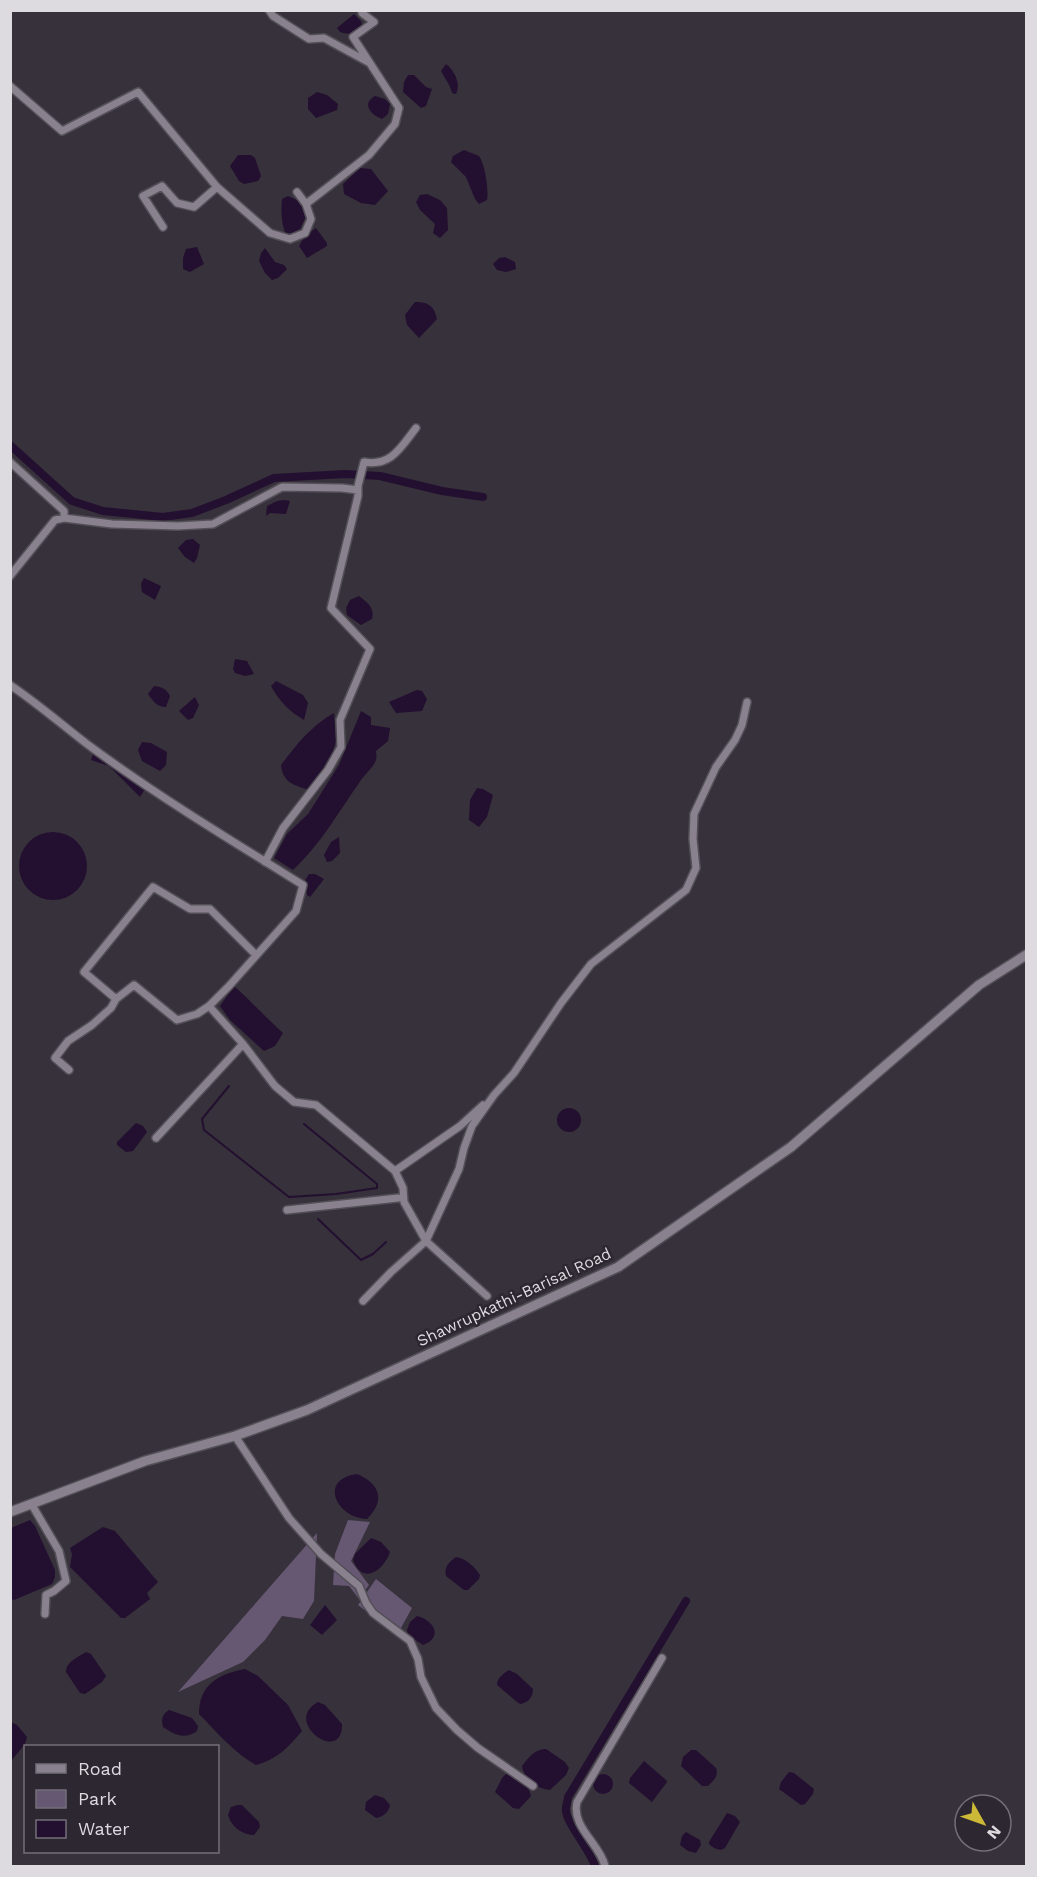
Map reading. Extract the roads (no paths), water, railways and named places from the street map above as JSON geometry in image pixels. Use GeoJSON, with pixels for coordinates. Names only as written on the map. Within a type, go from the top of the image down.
{"type":"FeatureCollection","features":[{"type":"Feature","properties":{"kind":"main road","name":"Shawrupkathi-Barisal Road"},"geometry":{"type":"LineString","coordinates":[[10,1512],[145,1461],[235,1436],[306,1410],[618,1267],[791,1147],[980,985],[1026,955]]}},
{"type":"Feature","properties":{"kind":"street"},"geometry":{"type":"LineString","coordinates":[[269,10],[273,16],[309,39],[324,38],[370,64]]}},
{"type":"Feature","properties":{"kind":"street"},"geometry":{"type":"LineString","coordinates":[[306,204],[369,155],[396,124],[399,108],[353,38],[374,22],[362,13],[362,10]]}},
{"type":"Feature","properties":{"kind":"street"},"geometry":{"type":"LineString","coordinates":[[10,86],[62,131],[138,92],[217,187],[270,233],[290,239],[305,232],[311,219],[306,204],[297,192]]}},
{"type":"Feature","properties":{"kind":"street"},"geometry":{"type":"LineString","coordinates":[[163,227],[143,196],[162,186],[177,203],[194,207],[217,187]]}},
{"type":"Feature","properties":{"kind":"street"},"geometry":{"type":"LineString","coordinates":[[265,862],[283,828],[328,770],[341,747],[340,720],[370,649],[331,608],[356,506],[364,462],[377,464],[395,454],[416,428]]}},
{"type":"Feature","properties":{"kind":"street"},"geometry":{"type":"LineString","coordinates":[[10,462],[64,512],[64,518]]}},
{"type":"Feature","properties":{"kind":"street"},"geometry":{"type":"LineString","coordinates":[[10,576],[54,520],[64,518],[112,524],[178,526],[213,524],[282,487],[358,488]]}},
{"type":"Feature","properties":{"kind":"street"},"geometry":{"type":"LineString","coordinates":[[10,685],[28,696],[87,744],[199,820],[303,885],[296,911],[209,1006],[197,1014],[177,1020],[134,985],[116,999],[111,1008],[92,1025],[68,1041],[55,1058],[69,1070]]}},
{"type":"Feature","properties":{"kind":"street"},"geometry":{"type":"LineString","coordinates":[[363,1301],[426,1241],[459,1169],[472,1126],[514,1072],[591,964],[686,890],[696,868],[693,838],[694,814],[716,767],[735,740],[742,724],[747,702]]}},
{"type":"Feature","properties":{"kind":"street"},"geometry":{"type":"LineString","coordinates":[[116,999],[84,972],[153,887],[190,909],[210,909],[256,955]]}},
{"type":"Feature","properties":{"kind":"street"},"geometry":{"type":"LineString","coordinates":[[209,1006],[243,1044],[275,1086],[294,1102],[316,1105],[394,1171],[403,1188],[404,1202],[426,1241],[487,1296]]}},
{"type":"Feature","properties":{"kind":"street"},"geometry":{"type":"LineString","coordinates":[[156,1138],[243,1044]]}},
{"type":"Feature","properties":{"kind":"street"},"geometry":{"type":"LineString","coordinates":[[394,1171],[460,1126],[494,1095]]}},
{"type":"Feature","properties":{"kind":"street"},"geometry":{"type":"LineString","coordinates":[[286,1210],[398,1198]]}},
{"type":"Feature","properties":{"kind":"street"},"geometry":{"type":"LineString","coordinates":[[235,1436],[289,1518],[321,1554],[359,1586],[373,1613],[410,1641],[418,1659],[420,1677],[436,1708],[478,1748],[533,1786]]}},
{"type":"Feature","properties":{"kind":"street"},"geometry":{"type":"LineString","coordinates":[[32,1505],[59,1551],[66,1581],[46,1595],[45,1614]]}},
{"type":"Feature","properties":{"kind":"street"},"geometry":{"type":"LineString","coordinates":[[605,1866],[578,1819],[576,1809],[662,1658]]}},
{"type":"Feature","properties":{"kind":"water"},"geometry":{"type":"Polygon","coordinates":[[[354,14],[362,25],[352,33],[340,32],[337,28],[354,14]]]}},
{"type":"Feature","properties":{"kind":"water"},"geometry":{"type":"Polygon","coordinates":[[[446,64],[456,78],[458,86],[456,94],[452,93],[441,71],[446,64]]]}},
{"type":"Feature","properties":{"kind":"water"},"geometry":{"type":"Polygon","coordinates":[[[408,75],[414,75],[426,87],[432,89],[426,106],[421,108],[403,92],[404,82],[408,75]]]}},
{"type":"Feature","properties":{"kind":"water"},"geometry":{"type":"Polygon","coordinates":[[[317,92],[327,95],[338,104],[337,110],[316,118],[308,109],[308,98],[317,92]]]}},
{"type":"Feature","properties":{"kind":"water"},"geometry":{"type":"Polygon","coordinates":[[[375,96],[385,99],[390,104],[388,114],[382,119],[374,115],[368,106],[375,96]]]}},
{"type":"Feature","properties":{"kind":"water"},"geometry":{"type":"Polygon","coordinates":[[[464,150],[479,156],[483,165],[487,200],[479,204],[466,177],[451,162],[453,156],[464,150]]]}},
{"type":"Feature","properties":{"kind":"water"},"geometry":{"type":"Polygon","coordinates":[[[238,155],[251,155],[255,158],[261,176],[258,181],[244,184],[239,181],[230,166],[238,155]]]}},
{"type":"Feature","properties":{"kind":"water"},"geometry":{"type":"Polygon","coordinates":[[[360,168],[371,169],[388,191],[375,205],[361,203],[344,194],[343,184],[360,168]]]}},
{"type":"Feature","properties":{"kind":"water"},"geometry":{"type":"Polygon","coordinates":[[[427,194],[440,200],[447,208],[448,230],[440,238],[433,233],[435,224],[420,210],[416,202],[420,195],[427,194]]]}},
{"type":"Feature","properties":{"kind":"water"},"geometry":{"type":"Polygon","coordinates":[[[288,196],[299,201],[306,216],[299,232],[286,235],[282,222],[282,199],[288,196]]]}},
{"type":"Feature","properties":{"kind":"water"},"geometry":{"type":"Polygon","coordinates":[[[316,228],[327,246],[307,258],[299,246],[305,236],[316,228]]]}},
{"type":"Feature","properties":{"kind":"water"},"geometry":{"type":"Polygon","coordinates":[[[197,247],[204,264],[190,272],[183,269],[186,249],[197,247]]]}},
{"type":"Feature","properties":{"kind":"water"},"geometry":{"type":"Polygon","coordinates":[[[265,248],[275,262],[284,265],[287,269],[278,278],[272,280],[265,273],[259,261],[265,248]]]}},
{"type":"Feature","properties":{"kind":"water"},"geometry":{"type":"Polygon","coordinates":[[[505,257],[515,262],[516,269],[506,272],[497,270],[493,264],[499,258],[505,257]]]}},
{"type":"Feature","properties":{"kind":"water"},"geometry":{"type":"Polygon","coordinates":[[[415,302],[430,306],[437,319],[419,338],[407,325],[405,315],[415,302]]]}},
{"type":"Feature","properties":{"kind":"water"},"geometry":{"type":"Polygon","coordinates":[[[285,500],[290,501],[286,514],[270,513],[266,516],[267,506],[285,500]]]}},
{"type":"Feature","properties":{"kind":"water"},"geometry":{"type":"Polygon","coordinates":[[[193,539],[200,545],[194,563],[178,548],[186,540],[193,539]]]}},
{"type":"Feature","properties":{"kind":"water"},"geometry":{"type":"Polygon","coordinates":[[[144,578],[161,586],[155,600],[142,592],[141,584],[144,578]]]}},
{"type":"Feature","properties":{"kind":"water"},"geometry":{"type":"Polygon","coordinates":[[[359,596],[370,606],[373,615],[372,619],[361,625],[347,615],[346,608],[350,600],[359,596]]]}},
{"type":"Feature","properties":{"kind":"water"},"geometry":{"type":"Polygon","coordinates":[[[235,659],[247,661],[254,674],[245,676],[235,673],[233,669],[235,659]]]}},
{"type":"Feature","properties":{"kind":"water"},"geometry":{"type":"Polygon","coordinates":[[[276,681],[303,695],[308,703],[304,720],[278,697],[271,686],[276,681]]]}},
{"type":"Feature","properties":{"kind":"water"},"geometry":{"type":"Polygon","coordinates":[[[154,686],[164,689],[170,696],[166,707],[158,705],[148,694],[154,686]]]}},
{"type":"Feature","properties":{"kind":"water"},"geometry":{"type":"Polygon","coordinates":[[[417,690],[422,691],[427,699],[422,711],[396,713],[389,702],[417,690]]]}},
{"type":"Feature","properties":{"kind":"water"},"geometry":{"type":"Polygon","coordinates":[[[195,697],[199,705],[193,718],[188,720],[179,711],[195,697]]]}},
{"type":"Feature","properties":{"kind":"water"},"geometry":{"type":"Polygon","coordinates":[[[361,711],[371,717],[371,725],[390,728],[388,741],[376,751],[375,763],[320,839],[293,870],[274,858],[287,834],[308,814],[339,765],[361,711]]]}},
{"type":"Feature","properties":{"kind":"water"},"geometry":{"type":"Polygon","coordinates":[[[334,713],[336,741],[330,761],[309,790],[299,787],[287,780],[281,765],[312,729],[334,713]]]}},
{"type":"Feature","properties":{"kind":"water"},"geometry":{"type":"Polygon","coordinates":[[[142,742],[151,743],[167,752],[166,765],[160,771],[142,761],[138,750],[142,742]]]}},
{"type":"Feature","properties":{"kind":"water"},"geometry":{"type":"Polygon","coordinates":[[[93,754],[140,784],[145,789],[140,797],[109,766],[91,760],[93,754]]]}},
{"type":"Feature","properties":{"kind":"water"},"geometry":{"type":"Polygon","coordinates":[[[477,788],[493,795],[487,817],[479,827],[469,820],[470,800],[477,788]]]}},
{"type":"Feature","properties":{"kind":"water"},"geometry":{"type":"Polygon","coordinates":[[[53,832],[66,835],[77,842],[84,853],[87,866],[84,879],[77,890],[66,897],[53,900],[40,897],[29,890],[22,879],[19,866],[22,853],[29,842],[40,835],[53,832]]]}},
{"type":"Feature","properties":{"kind":"water"},"geometry":{"type":"Polygon","coordinates":[[[339,837],[340,853],[332,861],[327,862],[324,855],[331,842],[339,837]]]}},
{"type":"Feature","properties":{"kind":"water"},"geometry":{"type":"Polygon","coordinates":[[[309,874],[315,874],[324,879],[310,897],[307,895],[304,882],[309,874]]]}},
{"type":"Feature","properties":{"kind":"water"},"geometry":{"type":"Polygon","coordinates":[[[234,986],[283,1033],[275,1046],[264,1051],[230,1020],[220,1006],[234,986]]]}},
{"type":"Feature","properties":{"kind":"water"},"geometry":{"type":"Polygon","coordinates":[[[569,1108],[574,1109],[580,1115],[580,1125],[574,1131],[569,1132],[564,1131],[558,1125],[557,1120],[558,1115],[564,1109],[569,1108]]]}},
{"type":"Feature","properties":{"kind":"water"},"geometry":{"type":"Polygon","coordinates":[[[136,1123],[143,1126],[147,1132],[133,1151],[126,1152],[117,1145],[117,1142],[136,1123]]]}},
{"type":"Feature","properties":{"kind":"water"},"geometry":{"type":"Polygon","coordinates":[[[357,1474],[371,1483],[378,1494],[376,1506],[367,1519],[347,1512],[336,1498],[335,1490],[338,1483],[345,1477],[357,1474]]]}},
{"type":"Feature","properties":{"kind":"water"},"geometry":{"type":"Polygon","coordinates":[[[30,1520],[55,1570],[55,1577],[52,1584],[14,1600],[11,1599],[11,1528],[30,1520]]]}},
{"type":"Feature","properties":{"kind":"water"},"geometry":{"type":"Polygon","coordinates":[[[103,1527],[115,1531],[158,1582],[147,1593],[150,1599],[125,1618],[121,1618],[70,1567],[72,1554],[70,1548],[103,1527]]]}},
{"type":"Feature","properties":{"kind":"water"},"geometry":{"type":"Polygon","coordinates":[[[371,1538],[381,1542],[390,1552],[378,1569],[368,1574],[357,1568],[353,1560],[355,1554],[371,1538]]]}},
{"type":"Feature","properties":{"kind":"water"},"geometry":{"type":"Polygon","coordinates":[[[456,1557],[470,1563],[480,1575],[468,1590],[464,1590],[446,1576],[448,1565],[456,1557]]]}},
{"type":"Feature","properties":{"kind":"water"},"geometry":{"type":"Polygon","coordinates":[[[325,1605],[337,1620],[322,1635],[310,1625],[325,1605]]]}},
{"type":"Feature","properties":{"kind":"water"},"geometry":{"type":"Polygon","coordinates":[[[417,1616],[423,1618],[434,1629],[433,1638],[423,1645],[408,1635],[410,1622],[417,1616]]]}},
{"type":"Feature","properties":{"kind":"water"},"geometry":{"type":"Polygon","coordinates":[[[86,1652],[91,1654],[106,1676],[102,1682],[85,1694],[80,1693],[66,1672],[70,1663],[86,1652]]]}},
{"type":"Feature","properties":{"kind":"water"},"geometry":{"type":"Polygon","coordinates":[[[245,1669],[258,1676],[288,1705],[302,1731],[282,1752],[256,1765],[233,1748],[199,1714],[202,1695],[212,1682],[226,1674],[245,1669]]]}},
{"type":"Feature","properties":{"kind":"water"},"geometry":{"type":"Polygon","coordinates":[[[509,1670],[517,1674],[533,1689],[528,1701],[520,1704],[497,1685],[499,1678],[509,1670]]]}},
{"type":"Feature","properties":{"kind":"water"},"geometry":{"type":"Polygon","coordinates":[[[318,1702],[325,1705],[342,1724],[340,1736],[333,1741],[325,1741],[316,1736],[306,1720],[308,1710],[318,1702]]]}},
{"type":"Feature","properties":{"kind":"water"},"geometry":{"type":"Polygon","coordinates":[[[169,1710],[192,1718],[198,1726],[197,1731],[184,1736],[163,1727],[163,1717],[169,1710]]]}},
{"type":"Feature","properties":{"kind":"water"},"geometry":{"type":"Polygon","coordinates":[[[11,1722],[17,1725],[27,1737],[25,1744],[11,1761],[11,1722]]]}},
{"type":"Feature","properties":{"kind":"water"},"geometry":{"type":"Polygon","coordinates":[[[546,1749],[565,1762],[569,1768],[566,1775],[550,1790],[540,1788],[532,1782],[525,1775],[522,1766],[535,1752],[546,1749]]]}},
{"type":"Feature","properties":{"kind":"water"},"geometry":{"type":"Polygon","coordinates":[[[691,1750],[696,1750],[716,1768],[716,1776],[708,1786],[702,1786],[681,1766],[683,1757],[691,1750]]]}},
{"type":"Feature","properties":{"kind":"water"},"geometry":{"type":"Polygon","coordinates":[[[644,1761],[667,1782],[652,1802],[629,1783],[630,1778],[644,1761]]]}},
{"type":"Feature","properties":{"kind":"water"},"geometry":{"type":"Polygon","coordinates":[[[789,1772],[794,1773],[814,1789],[805,1804],[801,1805],[779,1789],[781,1782],[789,1772]]]}},
{"type":"Feature","properties":{"kind":"water"},"geometry":{"type":"Polygon","coordinates":[[[506,1774],[522,1782],[530,1792],[531,1796],[519,1809],[513,1808],[495,1792],[506,1774]]]}},
{"type":"Feature","properties":{"kind":"water"},"geometry":{"type":"Polygon","coordinates":[[[603,1774],[610,1777],[613,1784],[610,1791],[603,1794],[596,1791],[593,1784],[596,1777],[603,1774]]]}},
{"type":"Feature","properties":{"kind":"water"},"geometry":{"type":"Polygon","coordinates":[[[375,1795],[384,1798],[390,1805],[385,1814],[376,1818],[365,1810],[366,1802],[375,1795]]]}},
{"type":"Feature","properties":{"kind":"water"},"geometry":{"type":"Polygon","coordinates":[[[242,1805],[259,1822],[260,1827],[254,1835],[241,1832],[229,1819],[231,1807],[242,1805]]]}},
{"type":"Feature","properties":{"kind":"water"},"geometry":{"type":"Polygon","coordinates":[[[727,1813],[735,1816],[740,1822],[725,1848],[721,1850],[712,1847],[709,1842],[727,1813]]]}},
{"type":"Feature","properties":{"kind":"water"},"geometry":{"type":"Polygon","coordinates":[[[686,1832],[700,1840],[701,1845],[696,1853],[680,1845],[682,1836],[686,1832]]]}},
{"type":"Feature","properties":{"kind":"waterway"},"geometry":{"type":"LineString","coordinates":[[10,445],[72,501],[103,511],[163,517],[192,513],[274,478],[345,474],[380,476],[442,491],[483,497]]}},
{"type":"Feature","properties":{"kind":"waterway"},"geometry":{"type":"LineString","coordinates":[[229,1086],[202,1119],[204,1130],[289,1197],[377,1188],[377,1184],[304,1124]]}},
{"type":"Feature","properties":{"kind":"waterway"},"geometry":{"type":"LineString","coordinates":[[318,1219],[361,1260],[373,1254],[386,1242]]}},
{"type":"Feature","properties":{"kind":"waterway"},"geometry":{"type":"LineString","coordinates":[[595,1866],[567,1816],[568,1797],[686,1601]]}}]}
